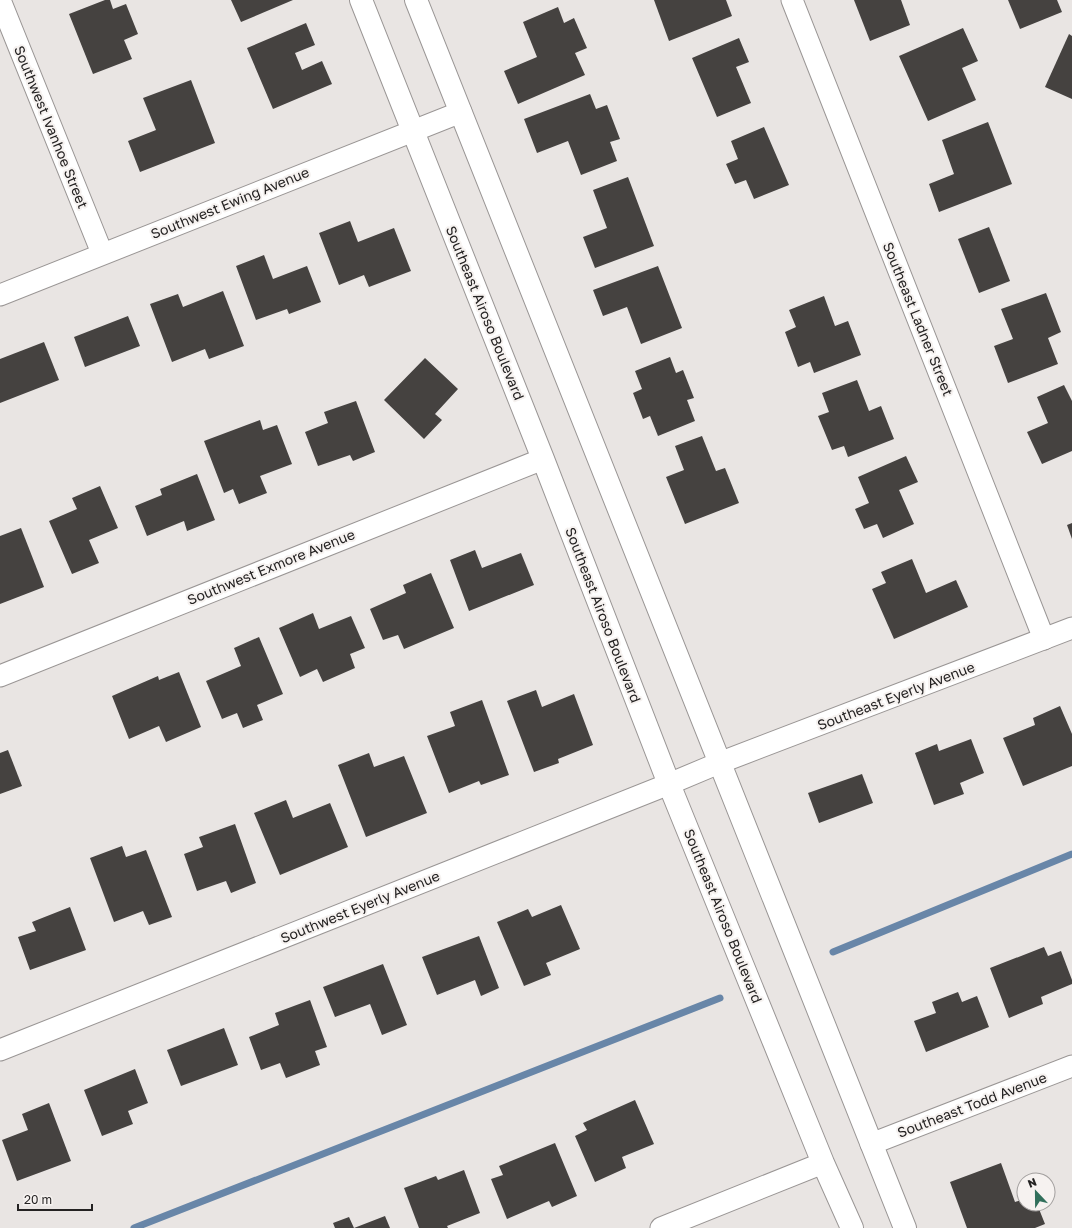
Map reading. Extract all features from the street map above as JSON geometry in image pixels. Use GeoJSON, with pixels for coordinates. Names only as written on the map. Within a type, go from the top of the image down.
{"type":"FeatureCollection","features":[{"type":"Feature","properties":{"kind":"main road","name":"Southeast Airoso Boulevard"},"geometry":{"type":"LineString","coordinates":[[361,0],[543,459],[669,784],[852,1228]]}},
{"type":"Feature","properties":{"kind":"main road"},"geometry":{"type":"LineString","coordinates":[[416,0],[905,1228]]}},
{"type":"Feature","properties":{"kind":"street","name":"Southwest Ivanhoe Street"},"geometry":{"type":"LineString","coordinates":[[0,0],[102,254]]}},
{"type":"Feature","properties":{"kind":"street","name":"Southeast Ladner Street"},"geometry":{"type":"LineString","coordinates":[[792,0],[1044,639]]}},
{"type":"Feature","properties":{"kind":"street","name":"Southwest Ewing Avenue"},"geometry":{"type":"LineString","coordinates":[[0,295],[461,112]]}},
{"type":"Feature","properties":{"kind":"street","name":"Southwest Exmore Avenue"},"geometry":{"type":"LineString","coordinates":[[0,676],[543,459]]}},
{"type":"Feature","properties":{"kind":"street","name":"Southeast Eyerly Avenue"},"geometry":{"type":"LineString","coordinates":[[720,763],[1072,628]]}},
{"type":"Feature","properties":{"kind":"street","name":"Southwest Eyerly Avenue"},"geometry":{"type":"LineString","coordinates":[[0,1050],[720,763]]}},
{"type":"Feature","properties":{"kind":"street","name":"Southeast Todd Avenue"},"geometry":{"type":"LineString","coordinates":[[871,1144],[1072,1066]]}},
{"type":"Feature","properties":{"kind":"street"},"geometry":{"type":"LineString","coordinates":[[661,1228],[824,1163]]}},
{"type":"Feature","properties":{"kind":"building"},"geometry":{"type":"Polygon","coordinates":[[[105,0],[110,0],[113,9],[126,4],[138,34],[124,40],[132,59],[93,74],[69,14],[105,0]]]}},
{"type":"Feature","properties":{"kind":"building"},"geometry":{"type":"Polygon","coordinates":[[[231,0],[293,0],[241,22],[231,0]]]}},
{"type":"Feature","properties":{"kind":"building"},"geometry":{"type":"Polygon","coordinates":[[[654,0],[726,0],[732,16],[669,41],[654,0]]]}},
{"type":"Feature","properties":{"kind":"building"},"geometry":{"type":"Polygon","coordinates":[[[854,0],[901,0],[910,25],[870,41],[854,0]]]}},
{"type":"Feature","properties":{"kind":"building"},"geometry":{"type":"Polygon","coordinates":[[[1008,0],[1057,0],[1062,12],[1020,29],[1008,0]]]}},
{"type":"Feature","properties":{"kind":"building"},"geometry":{"type":"Polygon","coordinates":[[[558,7],[564,23],[574,18],[587,48],[575,53],[585,75],[518,104],[504,71],[537,57],[523,22],[558,7]]]}},
{"type":"Feature","properties":{"kind":"building"},"geometry":{"type":"Polygon","coordinates":[[[306,23],[315,45],[295,53],[302,70],[322,61],[332,84],[273,109],[247,48],[306,23]]]}},
{"type":"Feature","properties":{"kind":"building"},"geometry":{"type":"Polygon","coordinates":[[[963,28],[978,61],[962,68],[976,100],[928,121],[899,56],[963,28]]]}},
{"type":"Feature","properties":{"kind":"building"},"geometry":{"type":"Polygon","coordinates":[[[1069,34],[1072,36],[1072,99],[1045,87],[1069,34]]]}},
{"type":"Feature","properties":{"kind":"building"},"geometry":{"type":"Polygon","coordinates":[[[739,38],[749,62],[736,67],[751,103],[717,117],[692,58],[739,38]]]}},
{"type":"Feature","properties":{"kind":"building"},"geometry":{"type":"Polygon","coordinates":[[[191,80],[215,143],[140,172],[128,141],[156,130],[143,98],[191,80]]]}},
{"type":"Feature","properties":{"kind":"building"},"geometry":{"type":"Polygon","coordinates":[[[590,94],[596,109],[607,105],[620,139],[610,142],[617,161],[581,175],[568,141],[537,153],[524,119],[590,94]]]}},
{"type":"Feature","properties":{"kind":"building"},"geometry":{"type":"Polygon","coordinates":[[[988,122],[1012,184],[939,212],[929,184],[954,174],[942,140],[988,122]]]}},
{"type":"Feature","properties":{"kind":"building"},"geometry":{"type":"Polygon","coordinates":[[[764,127],[789,185],[754,199],[746,180],[735,184],[726,164],[738,159],[731,141],[764,127]]]}},
{"type":"Feature","properties":{"kind":"building"},"geometry":{"type":"Polygon","coordinates":[[[628,177],[654,246],[595,268],[583,237],[607,228],[593,190],[628,177]]]}},
{"type":"Feature","properties":{"kind":"building"},"geometry":{"type":"Polygon","coordinates":[[[350,221],[358,242],[394,228],[411,271],[369,287],[364,275],[339,285],[319,233],[350,221]]]}},
{"type":"Feature","properties":{"kind":"building"},"geometry":{"type":"Polygon","coordinates":[[[989,227],[1010,281],[979,293],[958,239],[989,227]]]}},
{"type":"Feature","properties":{"kind":"building"},"geometry":{"type":"Polygon","coordinates":[[[264,255],[273,279],[307,266],[321,302],[289,314],[287,309],[256,320],[236,266],[264,255]]]}},
{"type":"Feature","properties":{"kind":"building"},"geometry":{"type":"Polygon","coordinates":[[[658,266],[682,328],[641,344],[627,307],[603,316],[593,290],[658,266]]]}},
{"type":"Feature","properties":{"kind":"building"},"geometry":{"type":"Polygon","coordinates":[[[223,291],[244,346],[209,359],[205,349],[172,362],[150,304],[178,294],[183,307],[223,291]]]}},
{"type":"Feature","properties":{"kind":"building"},"geometry":{"type":"Polygon","coordinates":[[[1046,293],[1061,332],[1048,338],[1058,364],[1008,383],[994,346],[1013,339],[1001,309],[1046,293]]]}},
{"type":"Feature","properties":{"kind":"building"},"geometry":{"type":"Polygon","coordinates":[[[824,296],[835,326],[848,321],[861,355],[814,373],[810,362],[798,367],[785,332],[796,327],[789,310],[824,296]]]}},
{"type":"Feature","properties":{"kind":"building"},"geometry":{"type":"Polygon","coordinates":[[[128,316],[140,346],[85,367],[74,337],[128,316]]]}},
{"type":"Feature","properties":{"kind":"building"},"geometry":{"type":"Polygon","coordinates":[[[44,342],[59,380],[0,403],[0,359],[44,342]]]}},
{"type":"Feature","properties":{"kind":"building"},"geometry":{"type":"Polygon","coordinates":[[[670,357],[676,373],[683,370],[694,398],[687,400],[695,421],[658,436],[650,416],[643,419],[633,393],[642,389],[635,371],[670,357]]]}},
{"type":"Feature","properties":{"kind":"building"},"geometry":{"type":"Polygon","coordinates":[[[425,358],[458,389],[435,414],[442,420],[424,439],[384,400],[425,358]]]}},
{"type":"Feature","properties":{"kind":"building"},"geometry":{"type":"Polygon","coordinates":[[[857,380],[869,411],[881,406],[894,439],[848,457],[844,446],[832,450],[818,416],[829,412],[822,393],[857,380]]]}},
{"type":"Feature","properties":{"kind":"building"},"geometry":{"type":"Polygon","coordinates":[[[1064,385],[1072,401],[1072,451],[1042,464],[1027,432],[1048,423],[1037,397],[1064,385]]]}},
{"type":"Feature","properties":{"kind":"building"},"geometry":{"type":"Polygon","coordinates":[[[356,401],[375,452],[353,461],[350,455],[318,466],[305,432],[328,423],[324,412],[356,401]]]}},
{"type":"Feature","properties":{"kind":"building"},"geometry":{"type":"Polygon","coordinates":[[[260,420],[263,430],[277,425],[292,464],[260,476],[267,493],[239,504],[233,489],[224,493],[204,441],[260,420]]]}},
{"type":"Feature","properties":{"kind":"building"},"geometry":{"type":"Polygon","coordinates":[[[702,436],[716,471],[725,468],[739,503],[685,524],[666,477],[684,470],[675,446],[702,436]]]}},
{"type":"Feature","properties":{"kind":"building"},"geometry":{"type":"Polygon","coordinates":[[[906,456],[918,482],[899,490],[914,524],[883,538],[877,524],[864,529],[855,509],[869,503],[858,477],[906,456]]]}},
{"type":"Feature","properties":{"kind":"building"},"geometry":{"type":"Polygon","coordinates":[[[197,474],[215,520],[187,531],[184,521],[147,536],[135,506],[162,495],[160,489],[197,474]]]}},
{"type":"Feature","properties":{"kind":"building"},"geometry":{"type":"Polygon","coordinates":[[[100,486],[118,528],[89,540],[99,563],[72,574],[49,521],[77,509],[72,498],[100,486]]]}},
{"type":"Feature","properties":{"kind":"building"},"geometry":{"type":"Polygon","coordinates":[[[1072,523],[1072,539],[1067,525],[1072,523]]]}},
{"type":"Feature","properties":{"kind":"building"},"geometry":{"type":"Polygon","coordinates":[[[21,528],[44,587],[0,604],[0,536],[21,528]]]}},
{"type":"Feature","properties":{"kind":"building"},"geometry":{"type":"Polygon","coordinates":[[[475,550],[482,568],[521,553],[534,585],[469,611],[450,560],[475,550]]]}},
{"type":"Feature","properties":{"kind":"building"},"geometry":{"type":"Polygon","coordinates":[[[912,559],[926,593],[956,580],[968,607],[894,639],[872,589],[886,583],[881,572],[912,559]]]}},
{"type":"Feature","properties":{"kind":"building"},"geometry":{"type":"Polygon","coordinates":[[[431,573],[454,628],[404,649],[398,635],[383,640],[370,609],[406,593],[403,585],[431,573]]]}},
{"type":"Feature","properties":{"kind":"building"},"geometry":{"type":"Polygon","coordinates":[[[313,613],[319,629],[351,616],[365,648],[350,654],[355,668],[323,682],[317,669],[300,677],[279,628],[313,613]]]}},
{"type":"Feature","properties":{"kind":"building"},"geometry":{"type":"Polygon","coordinates":[[[259,637],[283,694],[257,705],[263,720],[243,728],[237,713],[222,719],[206,681],[241,666],[234,648],[259,637]]]}},
{"type":"Feature","properties":{"kind":"building"},"geometry":{"type":"Polygon","coordinates":[[[179,672],[201,727],[166,742],[159,726],[129,739],[112,696],[158,676],[159,680],[179,672]]]}},
{"type":"Feature","properties":{"kind":"building"},"geometry":{"type":"Polygon","coordinates":[[[536,690],[542,707],[574,694],[593,745],[558,759],[559,763],[534,772],[507,701],[536,690]]]}},
{"type":"Feature","properties":{"kind":"building"},"geometry":{"type":"Polygon","coordinates":[[[482,700],[509,775],[481,785],[479,781],[449,793],[427,736],[455,726],[450,712],[482,700]]]}},
{"type":"Feature","properties":{"kind":"building"},"geometry":{"type":"Polygon","coordinates":[[[1060,706],[1072,734],[1072,766],[1023,786],[1003,738],[1035,725],[1033,718],[1060,706]]]}},
{"type":"Feature","properties":{"kind":"building"},"geometry":{"type":"Polygon","coordinates":[[[971,739],[984,773],[960,783],[964,794],[934,805],[915,753],[937,744],[939,751],[971,739]]]}},
{"type":"Feature","properties":{"kind":"building"},"geometry":{"type":"Polygon","coordinates":[[[8,750],[22,786],[0,794],[0,753],[8,750]]]}},
{"type":"Feature","properties":{"kind":"building"},"geometry":{"type":"Polygon","coordinates":[[[369,753],[374,767],[404,756],[427,813],[366,837],[338,765],[369,753]]]}},
{"type":"Feature","properties":{"kind":"building"},"geometry":{"type":"Polygon","coordinates":[[[862,774],[873,803],[819,823],[808,793],[862,774]]]}},
{"type":"Feature","properties":{"kind":"building"},"geometry":{"type":"Polygon","coordinates":[[[286,800],[293,818],[330,803],[348,847],[280,875],[254,813],[286,800]]]}},
{"type":"Feature","properties":{"kind":"building"},"geometry":{"type":"Polygon","coordinates":[[[235,824],[256,883],[231,893],[226,881],[197,891],[184,854],[203,847],[199,837],[235,824]]]}},
{"type":"Feature","properties":{"kind":"building"},"geometry":{"type":"Polygon","coordinates":[[[122,846],[126,857],[146,850],[172,917],[149,925],[143,911],[114,922],[90,858],[122,846]]]}},
{"type":"Feature","properties":{"kind":"building"},"geometry":{"type":"Polygon","coordinates":[[[561,905],[580,949],[546,963],[551,975],[524,986],[497,922],[528,909],[532,917],[561,905]]]}},
{"type":"Feature","properties":{"kind":"building"},"geometry":{"type":"Polygon","coordinates":[[[70,907],[86,950],[30,970],[18,937],[36,931],[32,922],[70,907]]]}},
{"type":"Feature","properties":{"kind":"building"},"geometry":{"type":"Polygon","coordinates":[[[479,936],[499,988],[481,996],[475,980],[437,995],[422,957],[479,936]]]}},
{"type":"Feature","properties":{"kind":"building"},"geometry":{"type":"Polygon","coordinates":[[[1044,947],[1048,956],[1061,951],[1072,980],[1072,984],[1041,997],[1043,1004],[1009,1018],[990,968],[1044,947]]]}},
{"type":"Feature","properties":{"kind":"building"},"geometry":{"type":"Polygon","coordinates":[[[383,964],[407,1025],[382,1035],[370,1004],[335,1017],[323,987],[383,964]]]}},
{"type":"Feature","properties":{"kind":"building"},"geometry":{"type":"Polygon","coordinates":[[[958,992],[962,1002],[977,996],[989,1027],[926,1052],[914,1021],[936,1013],[932,1002],[958,992]]]}},
{"type":"Feature","properties":{"kind":"building"},"geometry":{"type":"Polygon","coordinates":[[[310,1000],[327,1047],[315,1051],[320,1065],[286,1078],[280,1063],[261,1070],[249,1037],[279,1025],[275,1013],[310,1000]]]}},
{"type":"Feature","properties":{"kind":"building"},"geometry":{"type":"Polygon","coordinates":[[[224,1028],[238,1065],[181,1086],[167,1050],[224,1028]]]}},
{"type":"Feature","properties":{"kind":"building"},"geometry":{"type":"Polygon","coordinates":[[[135,1069],[148,1103],[128,1111],[133,1124],[102,1136],[84,1090],[135,1069]]]}},
{"type":"Feature","properties":{"kind":"building"},"geometry":{"type":"Polygon","coordinates":[[[635,1100],[654,1144],[622,1157],[626,1168],[595,1182],[575,1136],[587,1130],[583,1123],[635,1100]]]}},
{"type":"Feature","properties":{"kind":"building"},"geometry":{"type":"Polygon","coordinates":[[[49,1103],[71,1161],[17,1181],[2,1140],[28,1130],[22,1114],[49,1103]]]}},
{"type":"Feature","properties":{"kind":"building"},"geometry":{"type":"Polygon","coordinates":[[[555,1143],[577,1196],[552,1207],[549,1201],[507,1219],[491,1179],[503,1175],[499,1166],[555,1143]]]}},
{"type":"Feature","properties":{"kind":"building"},"geometry":{"type":"Polygon","coordinates":[[[1001,1163],[1016,1202],[1016,1212],[1040,1212],[1045,1224],[1035,1228],[967,1228],[950,1182],[1001,1163]]]}},
{"type":"Feature","properties":{"kind":"building"},"geometry":{"type":"Polygon","coordinates":[[[464,1170],[480,1213],[447,1226],[448,1228],[419,1228],[404,1188],[436,1176],[438,1180],[464,1170]]]}},
{"type":"Feature","properties":{"kind":"building"},"geometry":{"type":"Polygon","coordinates":[[[385,1216],[390,1228],[354,1228],[385,1216]]]}},
{"type":"Feature","properties":{"kind":"building"},"geometry":{"type":"Polygon","coordinates":[[[349,1217],[354,1228],[335,1228],[333,1223],[349,1217]]]}},
{"type":"Feature","properties":{"kind":"waterway"},"geometry":{"type":"LineString","coordinates":[[833,952],[1072,854]]}},
{"type":"Feature","properties":{"kind":"waterway"},"geometry":{"type":"LineString","coordinates":[[134,1228],[720,998]]}}]}
